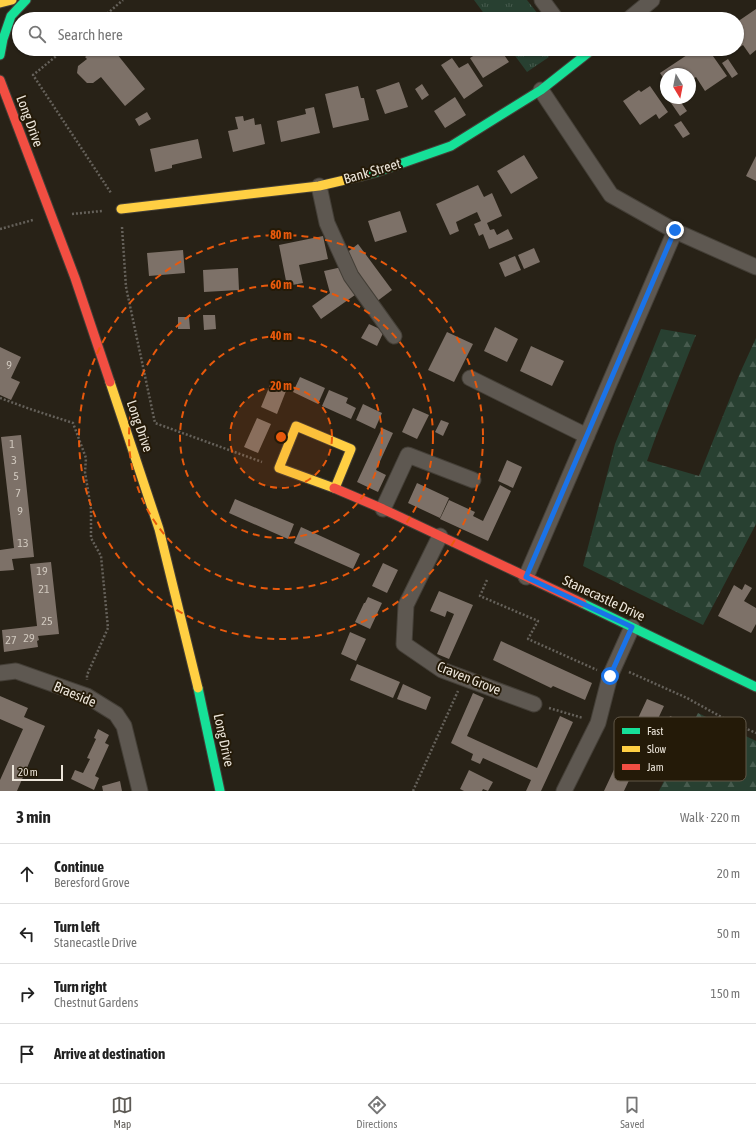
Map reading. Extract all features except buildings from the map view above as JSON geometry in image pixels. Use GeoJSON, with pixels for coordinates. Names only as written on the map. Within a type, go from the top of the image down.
{"type":"FeatureCollection","features":[{"type":"Feature","properties":{"kind":"street"},"geometry":{"type":"LineString","coordinates":[[0,4],[12,0]]}},
{"type":"Feature","properties":{"kind":"street"},"geometry":{"type":"LineString","coordinates":[[15,12],[26,0]]}},
{"type":"Feature","properties":{"kind":"street"},"geometry":{"type":"LineString","coordinates":[[542,0],[551,12]]}},
{"type":"Feature","properties":{"kind":"street"},"geometry":{"type":"LineString","coordinates":[[637,12],[652,0]]}},
{"type":"Feature","properties":{"kind":"street"},"geometry":{"type":"LineString","coordinates":[[0,55],[3,39],[12,15]]}},
{"type":"Feature","properties":{"kind":"street","name":"Bank Street"},"geometry":{"type":"LineString","coordinates":[[121,209],[319,186],[374,173],[451,146],[541,90],[579,56]]}},
{"type":"Feature","properties":{"kind":"street","name":"Long Drive"},"geometry":{"type":"LineString","coordinates":[[0,80],[75,278],[158,529],[205,718],[220,791]]}},
{"type":"Feature","properties":{"kind":"street"},"geometry":{"type":"LineString","coordinates":[[541,90],[611,195],[675,230],[756,267]]}},
{"type":"Feature","properties":{"kind":"street"},"geometry":{"type":"LineString","coordinates":[[319,186],[327,223],[351,276],[394,336]]}},
{"type":"Feature","properties":{"kind":"street"},"geometry":{"type":"LineString","coordinates":[[526,577],[675,230]]}},
{"type":"Feature","properties":{"kind":"street"},"geometry":{"type":"LineString","coordinates":[[470,378],[587,436]]}},
{"type":"Feature","properties":{"kind":"street"},"geometry":{"type":"LineString","coordinates":[[280,468],[296,426],[351,449],[335,488]]}},
{"type":"Feature","properties":{"kind":"street"},"geometry":{"type":"LineString","coordinates":[[383,509],[408,456],[473,480]]}},
{"type":"Feature","properties":{"kind":"street","name":"Stanecastle Drive"},"geometry":{"type":"LineString","coordinates":[[280,468],[335,488],[383,509],[756,687]]}},
{"type":"Feature","properties":{"kind":"street","name":"Craven Grove"},"geometry":{"type":"LineString","coordinates":[[440,536],[406,605],[404,644],[442,670],[534,704]]}},
{"type":"Feature","properties":{"kind":"street"},"geometry":{"type":"LineString","coordinates":[[564,791],[598,723],[612,671],[632,627]]}},
{"type":"Feature","properties":{"kind":"street","name":"Braeside"},"geometry":{"type":"LineString","coordinates":[[0,673],[16,671],[87,696],[116,714],[124,726],[140,791]]}},
{"type":"Feature","properties":{"kind":"path"},"geometry":{"type":"LineString","coordinates":[[109,12],[123,0]]}},
{"type":"Feature","properties":{"kind":"path"},"geometry":{"type":"LineString","coordinates":[[56,56],[33,75],[99,172],[121,209],[126,287],[155,423],[280,468]]}},
{"type":"Feature","properties":{"kind":"path"},"geometry":{"type":"LineString","coordinates":[[70,214],[121,209]]}},
{"type":"Feature","properties":{"kind":"path"},"geometry":{"type":"LineString","coordinates":[[0,229],[37,219]]}},
{"type":"Feature","properties":{"kind":"path"},"geometry":{"type":"LineString","coordinates":[[0,398],[73,423],[86,458],[85,472],[91,508],[91,538],[100,556],[108,628],[88,675],[87,696]]}},
{"type":"Feature","properties":{"kind":"path"},"geometry":{"type":"LineString","coordinates":[[495,563],[480,596],[538,621],[528,639],[687,698],[721,717]]}},
{"type":"Feature","properties":{"kind":"path"},"geometry":{"type":"LineString","coordinates":[[413,791],[464,678]]}},
{"type":"Feature","properties":{"kind":"path"},"geometry":{"type":"LineString","coordinates":[[534,704],[598,723]]}},
{"type":"Feature","properties":{"kind":"path"},"geometry":{"type":"LineString","coordinates":[[746,728],[756,733]]}},
{"type":"Feature","properties":{"kind":"green space"},"geometry":{"type":"Polygon","coordinates":[[[474,0],[527,0],[536,12],[483,12],[474,0]]]}},
{"type":"Feature","properties":{"kind":"green space"},"geometry":{"type":"Polygon","coordinates":[[[515,56],[548,56],[549,57],[527,72],[515,56]]]}},
{"type":"Feature","properties":{"kind":"green space"},"geometry":{"type":"Polygon","coordinates":[[[661,329],[696,335],[647,461],[699,476],[740,373],[756,338],[756,524],[703,625],[583,566],[615,444],[661,329]]]}},
{"type":"Feature","properties":{"kind":"green space"},"geometry":{"type":"Polygon","coordinates":[[[698,713],[706,717],[696,717],[698,713]]]}},
{"type":"Feature","properties":{"kind":"green space"},"geometry":{"type":"Polygon","coordinates":[[[746,736],[756,741],[756,791],[659,791],[664,781],[746,781],[746,736]]]}},
{"type":"Feature","properties":{"kind":"traffic: fast"},"geometry":{"type":"LineString","coordinates":[[15,12],[26,0]]}},
{"type":"Feature","properties":{"kind":"traffic: fast"},"geometry":{"type":"LineString","coordinates":[[0,55],[3,39],[12,15]]}},
{"type":"Feature","properties":{"kind":"traffic: fast"},"geometry":{"type":"LineString","coordinates":[[362,176],[451,146],[541,90],[584,56]]}},
{"type":"Feature","properties":{"kind":"traffic: fast"},"geometry":{"type":"LineString","coordinates":[[582,603],[756,687]]}},
{"type":"Feature","properties":{"kind":"traffic: fast"},"geometry":{"type":"LineString","coordinates":[[198,688],[220,791]]}},
{"type":"Feature","properties":{"kind":"traffic: slow"},"geometry":{"type":"LineString","coordinates":[[0,3],[12,0]]}},
{"type":"Feature","properties":{"kind":"traffic: slow"},"geometry":{"type":"LineString","coordinates":[[121,209],[319,186],[362,176]]}},
{"type":"Feature","properties":{"kind":"traffic: slow"},"geometry":{"type":"LineString","coordinates":[[110,382],[159,529],[198,688]]}},
{"type":"Feature","properties":{"kind":"traffic: slow"},"geometry":{"type":"LineString","coordinates":[[334,488],[279,468],[296,426],[351,449],[335,488]]}},
{"type":"Feature","properties":{"kind":"traffic: jam"},"geometry":{"type":"LineString","coordinates":[[0,80],[75,278],[110,382]]}},
{"type":"Feature","properties":{"kind":"traffic: jam"},"geometry":{"type":"LineString","coordinates":[[334,488],[383,509],[582,603]]}},
{"type":"Feature","properties":{"kind":"route"},"geometry":{"type":"LineString","coordinates":[[610,676],[632,627],[526,577],[675,230]]}}]}
